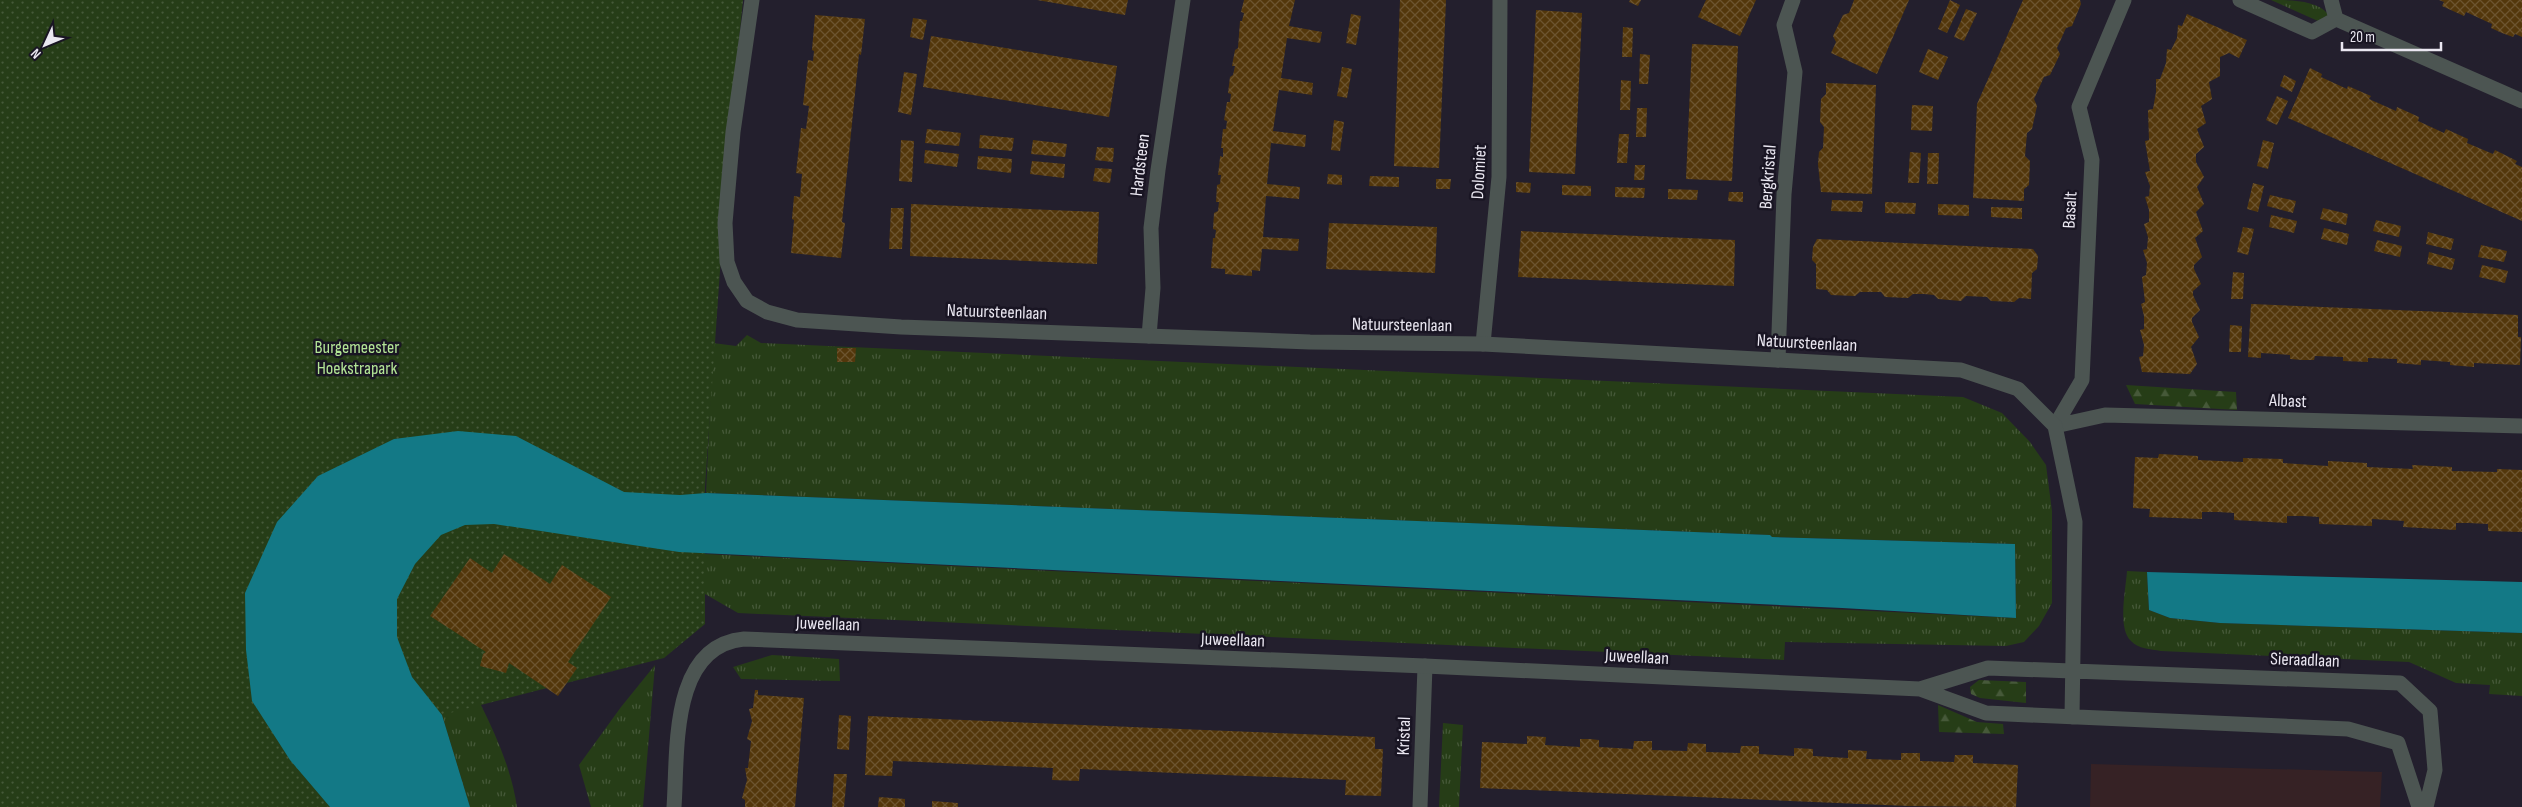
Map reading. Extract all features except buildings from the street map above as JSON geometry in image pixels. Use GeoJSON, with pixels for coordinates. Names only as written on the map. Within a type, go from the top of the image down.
{"type":"FeatureCollection","features":[{"type":"Feature","properties":{"kind":"street","name":"Natuursteenlaan"},"geometry":{"type":"LineString","coordinates":[[752,0],[733,132],[725,223],[727,262],[734,282],[747,301],[767,312],[797,320],[901,327],[1310,342],[1483,344],[1961,370],[2018,389],[2055,426]]}},
{"type":"Feature","properties":{"kind":"street","name":"Hardsteen"},"geometry":{"type":"LineString","coordinates":[[1149,336],[1153,288],[1152,228],[1158,170],[1183,0]]}},
{"type":"Feature","properties":{"kind":"street","name":"Dolomiet"},"geometry":{"type":"LineString","coordinates":[[1483,344],[1498,177],[1500,0]]}},
{"type":"Feature","properties":{"kind":"street","name":"Bergkristal"},"geometry":{"type":"LineString","coordinates":[[1778,360],[1784,194],[1795,72],[1784,25],[1793,0]]}},
{"type":"Feature","properties":{"kind":"street","name":"Basalt"},"geometry":{"type":"LineString","coordinates":[[2055,426],[2082,380],[2092,160],[2079,107],[2124,0]]}},
{"type":"Feature","properties":{"kind":"street"},"geometry":{"type":"LineString","coordinates":[[2240,0],[2312,32],[2336,19]]}},
{"type":"Feature","properties":{"kind":"street"},"geometry":{"type":"LineString","coordinates":[[2331,0],[2336,19]]}},
{"type":"Feature","properties":{"kind":"street"},"geometry":{"type":"LineString","coordinates":[[2336,19],[2522,101]]}},
{"type":"Feature","properties":{"kind":"street","name":"Albast"},"geometry":{"type":"LineString","coordinates":[[2055,426],[2105,415],[2522,426]]}},
{"type":"Feature","properties":{"kind":"street"},"geometry":{"type":"LineString","coordinates":[[2055,426],[2075,522],[2071,672],[2072,717],[2348,729],[2398,743],[2419,807]]}},
{"type":"Feature","properties":{"kind":"street","name":"Juweellaan"},"geometry":{"type":"LineString","coordinates":[[674,807],[681,712],[685,691],[700,661],[730,640],[1425,666],[1920,689],[1986,714],[2072,717]]}},
{"type":"Feature","properties":{"kind":"street","name":"Kristal"},"geometry":{"type":"LineString","coordinates":[[1420,807],[1425,666]]}},
{"type":"Feature","properties":{"kind":"street","name":"Juweellaan"},"geometry":{"type":"LineString","coordinates":[[1920,689],[1988,668],[2071,672]]}},
{"type":"Feature","properties":{"kind":"street","name":"Sieraadlaan"},"geometry":{"type":"LineString","coordinates":[[2071,672],[2400,683],[2430,711],[2435,770],[2426,807]]}},
{"type":"Feature","properties":{"kind":"shaded area"},"geometry":{"type":"Polygon","coordinates":[[[2091,764],[2382,772],[2380,807],[2090,807],[2091,764]]]}},
{"type":"Feature","properties":{"kind":"green space","name":"Burgemeester Hoekstrapark"},"geometry":{"type":"Polygon","coordinates":[[[0,0],[743,0],[729,141],[705,487],[705,624],[664,658],[442,715],[470,807],[0,807],[0,0]]]}},
{"type":"Feature","properties":{"kind":"green space"},"geometry":{"type":"Polygon","coordinates":[[[2271,0],[2310,3],[2323,9],[2328,14],[2326,19],[2318,21],[2271,0]]]}},
{"type":"Feature","properties":{"kind":"green space"},"geometry":{"type":"Polygon","coordinates":[[[747,335],[761,343],[1963,397],[2002,413],[2030,442],[2046,465],[2052,511],[2052,603],[2039,626],[2024,642],[2006,646],[1785,642],[1784,660],[738,613],[705,594],[705,554],[2016,618],[2015,544],[1772,537],[1769,535],[706,493],[713,343],[736,346],[747,335]]]}},
{"type":"Feature","properties":{"kind":"green space"},"geometry":{"type":"Polygon","coordinates":[[[2126,385],[2236,392],[2237,410],[2135,404],[2126,385]]]}},
{"type":"Feature","properties":{"kind":"green space"},"geometry":{"type":"Polygon","coordinates":[[[2127,571],[2147,572],[2149,610],[2170,618],[2220,623],[2522,633],[2522,696],[2489,694],[2490,685],[2456,683],[2409,662],[2161,651],[2141,647],[2131,641],[2124,627],[2123,608],[2127,571]]]}},
{"type":"Feature","properties":{"kind":"green space"},"geometry":{"type":"Polygon","coordinates":[[[452,647],[499,745],[507,765],[517,807],[470,807],[442,715],[452,647]]]}},
{"type":"Feature","properties":{"kind":"green space"},"geometry":{"type":"Polygon","coordinates":[[[772,655],[839,659],[840,681],[741,679],[733,667],[772,655]]]}},
{"type":"Feature","properties":{"kind":"green space"},"geometry":{"type":"Polygon","coordinates":[[[655,665],[643,807],[591,807],[579,765],[621,707],[655,665]]]}},
{"type":"Feature","properties":{"kind":"green space"},"geometry":{"type":"Polygon","coordinates":[[[1979,680],[2026,682],[2026,703],[1980,698],[1971,694],[1970,687],[1979,680]]]}},
{"type":"Feature","properties":{"kind":"green space"},"geometry":{"type":"Polygon","coordinates":[[[1938,705],[1977,722],[2003,724],[2004,734],[1939,732],[1938,705]]]}},
{"type":"Feature","properties":{"kind":"green space"},"geometry":{"type":"Polygon","coordinates":[[[1443,723],[1463,725],[1459,807],[1439,807],[1443,723]]]}},
{"type":"Feature","properties":{"kind":"water"},"geometry":{"type":"Polygon","coordinates":[[[458,431],[516,436],[624,492],[680,495],[706,493],[1770,535],[1772,537],[2015,544],[2016,618],[679,552],[494,524],[465,525],[441,535],[415,564],[397,599],[397,637],[412,677],[442,715],[470,807],[330,807],[290,760],[252,701],[246,650],[245,593],[277,522],[318,476],[394,439],[458,431]]]}},
{"type":"Feature","properties":{"kind":"water"},"geometry":{"type":"Polygon","coordinates":[[[2147,572],[2522,582],[2522,633],[2220,623],[2170,618],[2149,610],[2147,572]]]}}]}
